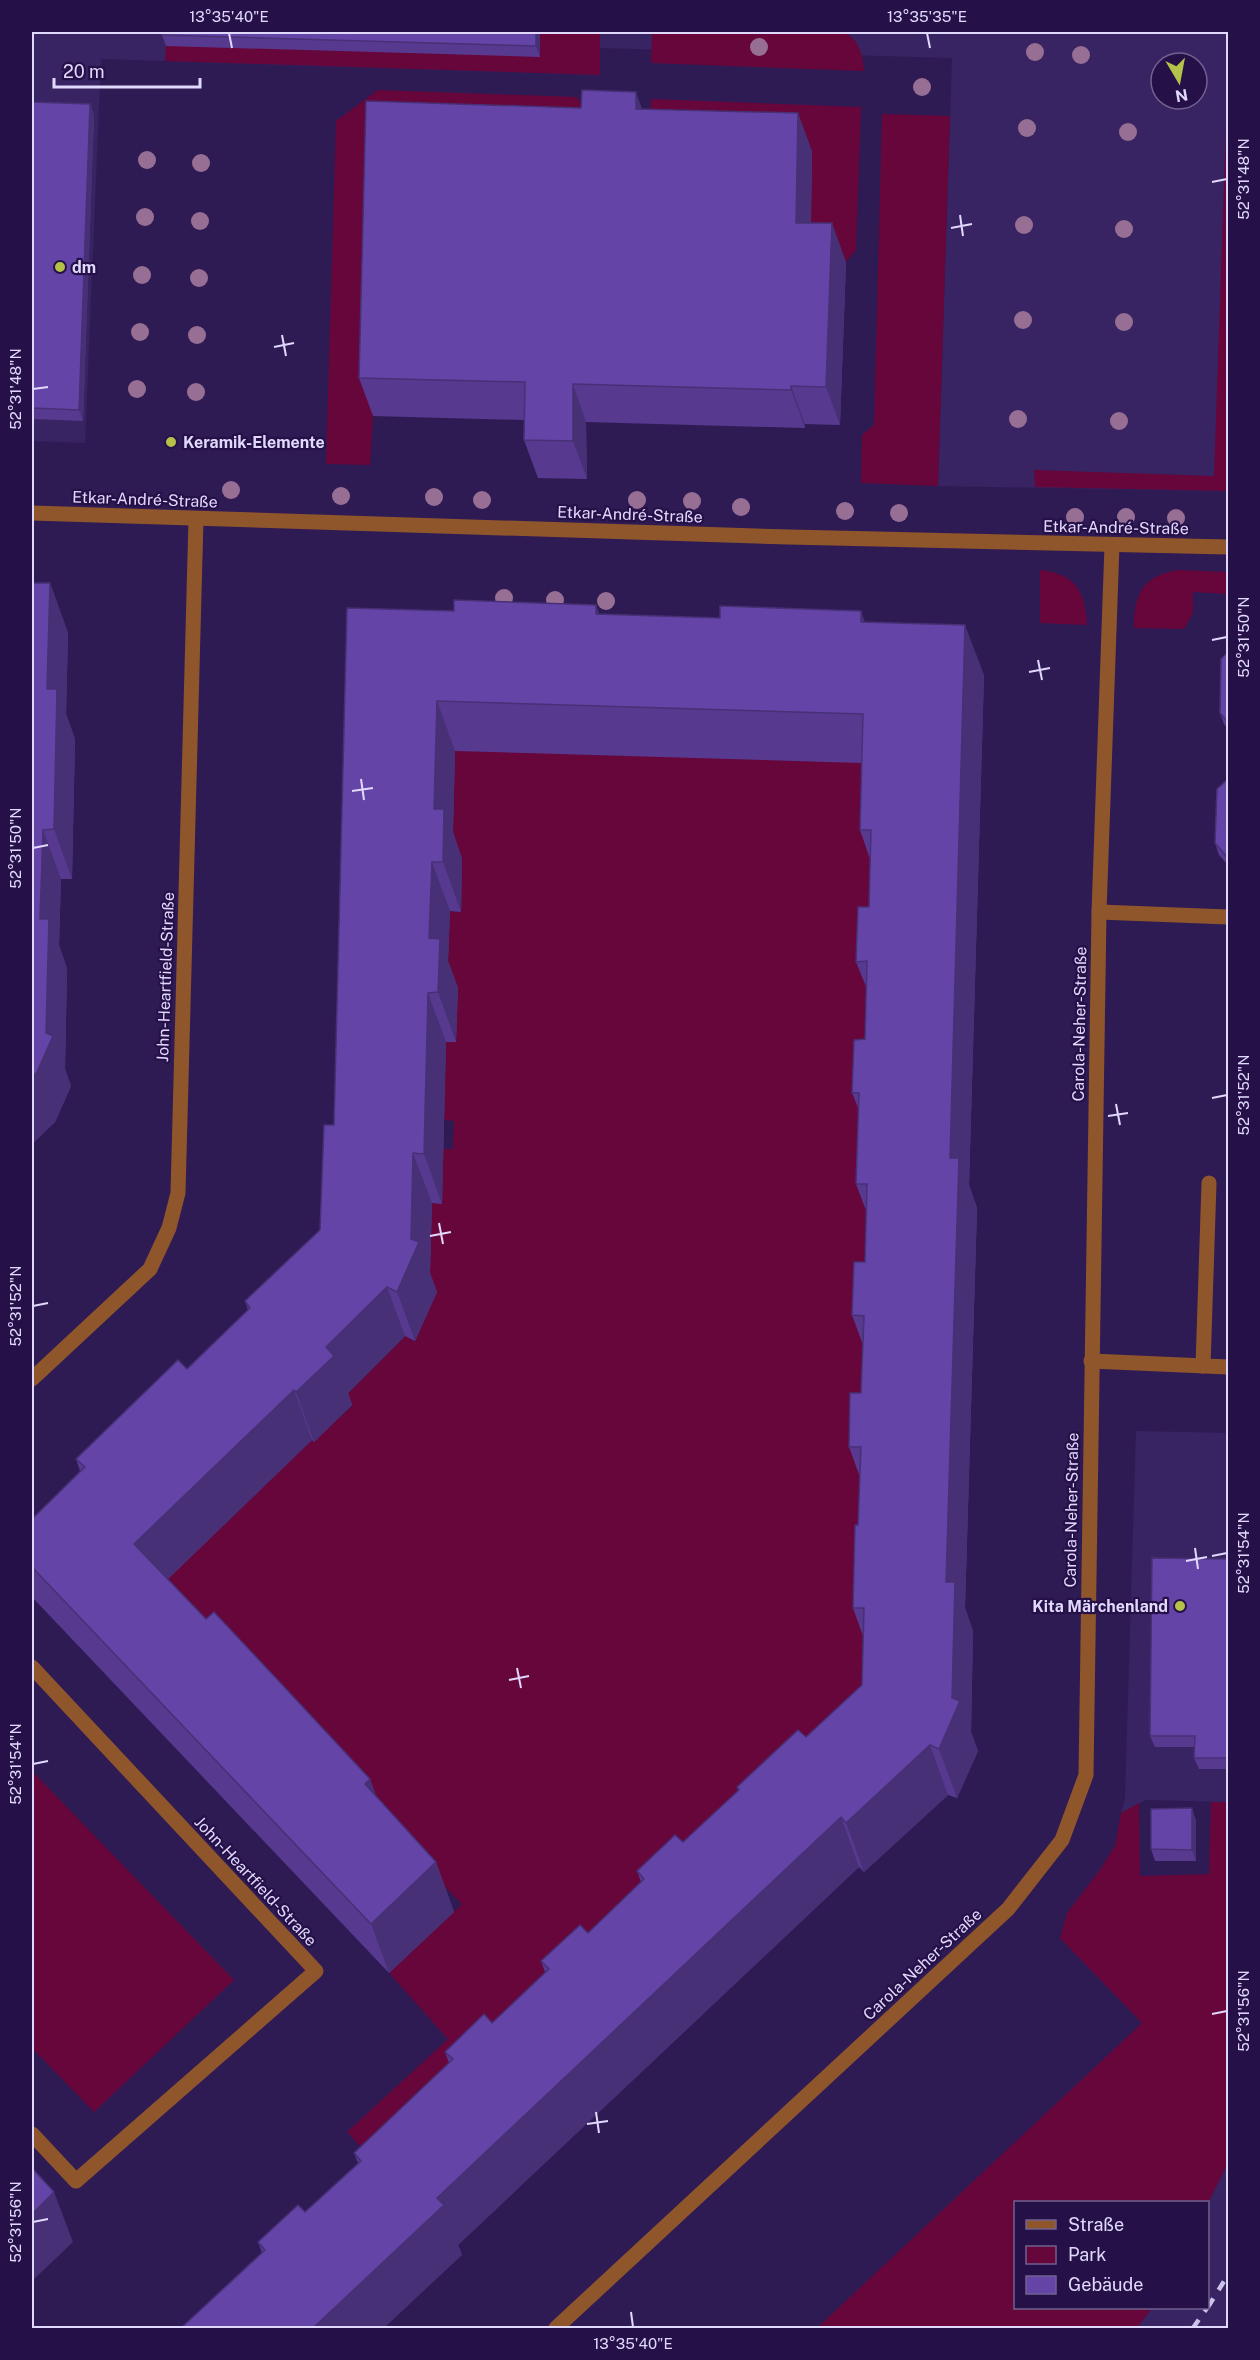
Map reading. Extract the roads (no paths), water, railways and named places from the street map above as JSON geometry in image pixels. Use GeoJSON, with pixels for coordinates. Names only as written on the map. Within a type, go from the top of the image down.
{"type":"FeatureCollection","features":[{"type":"Feature","properties":{"kind":"street","name":"Etkar-André-Straße"},"geometry":{"type":"LineString","coordinates":[[32,513],[946,542],[1228,547]]}},
{"type":"Feature","properties":{"kind":"street","name":"John-Heartfield-Straße"},"geometry":{"type":"LineString","coordinates":[[32,1379],[150,1269],[169,1228],[178,1193],[196,519]]}},
{"type":"Feature","properties":{"kind":"street","name":"Carola-Neher-Straße"},"geometry":{"type":"LineString","coordinates":[[556,2328],[1008,1909],[1062,1840],[1086,1775],[1099,912],[1112,545]]}},
{"type":"Feature","properties":{"kind":"street"},"geometry":{"type":"LineString","coordinates":[[1099,912],[1228,917]]}},
{"type":"Feature","properties":{"kind":"street"},"geometry":{"type":"LineString","coordinates":[[1203,1366],[1209,1183]]}},
{"type":"Feature","properties":{"kind":"street"},"geometry":{"type":"LineString","coordinates":[[1091,1361],[1228,1367]]}},
{"type":"Feature","properties":{"kind":"street","name":"John-Heartfield-Straße"},"geometry":{"type":"LineString","coordinates":[[32,1667],[316,1971],[76,2181],[32,2134]]}},
{"type":"Feature","properties":{"kind":"railway"},"geometry":{"type":"LineString","coordinates":[[1209,2305],[1228,2275]]}},
{"type":"Feature","properties":{"kind":"railway"},"geometry":{"type":"LineString","coordinates":[[1193,2328],[1206,2309]]}},
{"type":"Feature","properties":{"kind":"place","name":"dm"},"geometry":{"type":"Point","coordinates":[60,267]}},
{"type":"Feature","properties":{"kind":"place","name":"Keramik-Elemente"},"geometry":{"type":"Point","coordinates":[171,442]}},
{"type":"Feature","properties":{"kind":"place","name":"Kita Märchenland"},"geometry":{"type":"Point","coordinates":[1180,1606]}}]}
